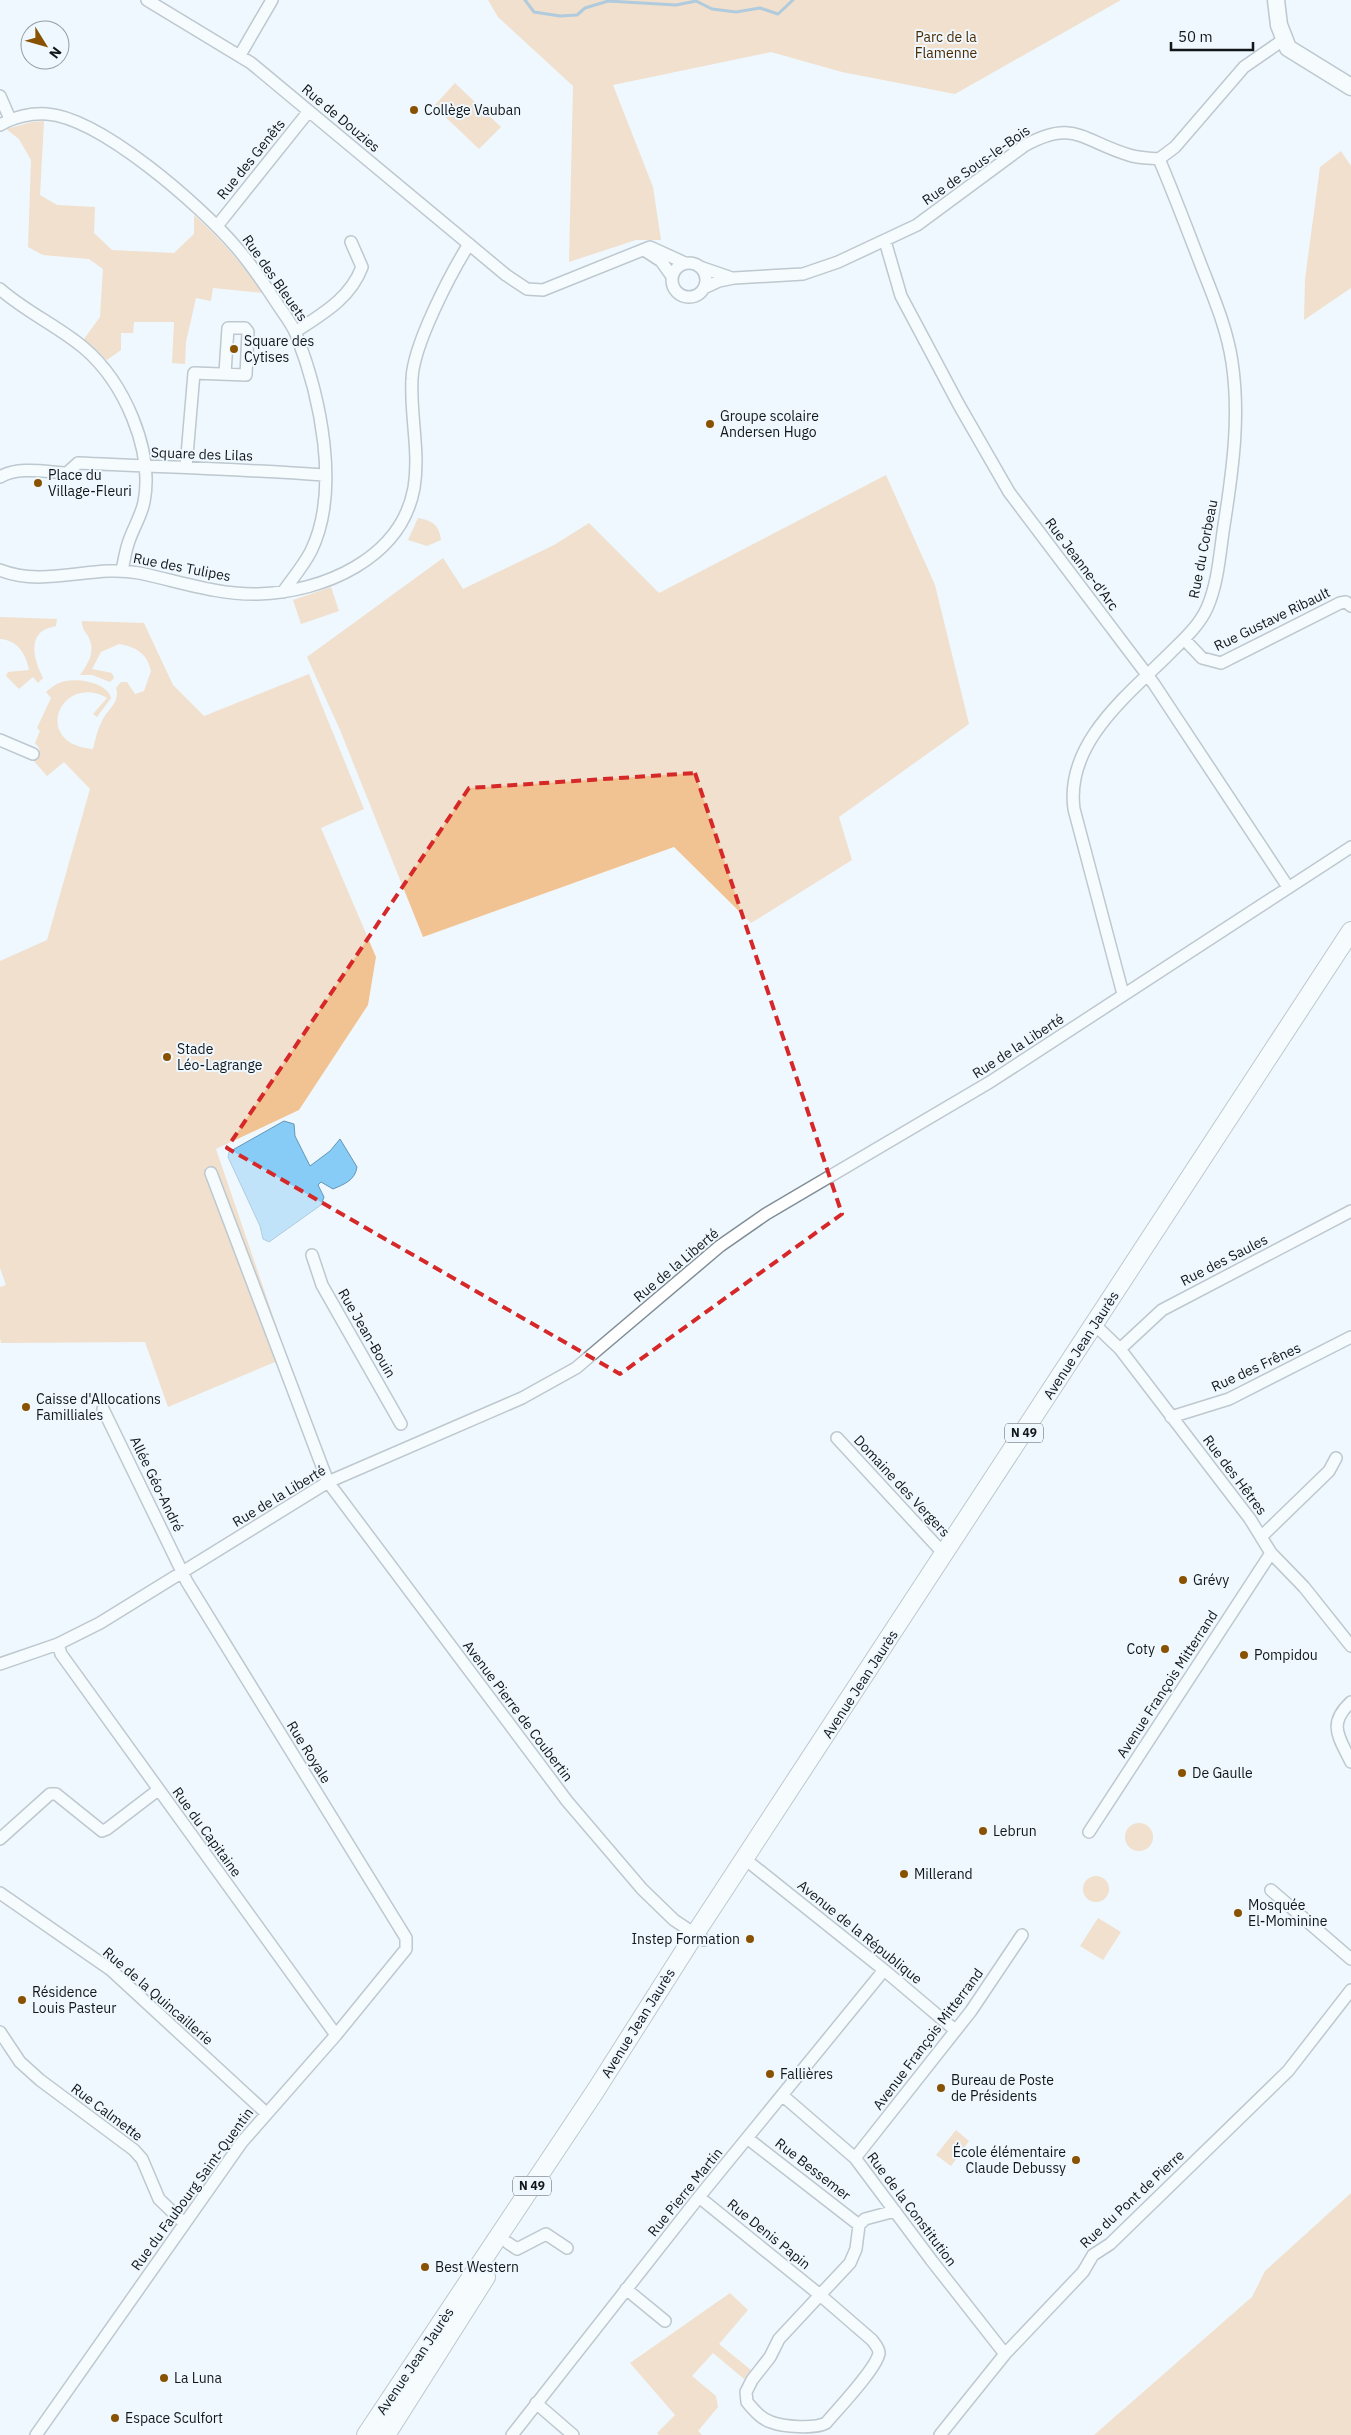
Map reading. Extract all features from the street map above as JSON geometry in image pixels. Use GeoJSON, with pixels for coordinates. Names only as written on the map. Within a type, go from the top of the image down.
{"type":"FeatureCollection","features":[{"type":"Feature","properties":{"kind":"main road","name":"Avenue Jean Jaurès"},"geometry":{"type":"LineString","coordinates":[[366,2435],[700,1937],[897,1638],[1099,1327],[1351,931]]}},
{"type":"Feature","properties":{"kind":"main road","name":"Avenue Jean Jaurès"},"geometry":{"type":"LineString","coordinates":[[897,1638],[945,1555],[1351,949]]}},
{"type":"Feature","properties":{"kind":"main road","name":"Avenue Jean Jaurès"},"geometry":{"type":"LineString","coordinates":[[386,2435],[700,1937]]}},
{"type":"Feature","properties":{"kind":"street","name":"Rue de Douzies"},"geometry":{"type":"LineString","coordinates":[[147,0],[240,55],[506,275],[527,289],[543,290],[642,249]]}},
{"type":"Feature","properties":{"kind":"street"},"geometry":{"type":"LineString","coordinates":[[240,55],[272,0]]}},
{"type":"Feature","properties":{"kind":"street"},"geometry":{"type":"LineString","coordinates":[[1276,0],[1283,40],[1288,48],[1351,87]]}},
{"type":"Feature","properties":{"kind":"street"},"geometry":{"type":"LineString","coordinates":[[1159,159],[1175,147],[1244,67],[1283,40]]}},
{"type":"Feature","properties":{"kind":"street"},"geometry":{"type":"LineString","coordinates":[[0,96],[5,122]]}},
{"type":"Feature","properties":{"kind":"street","name":"Rue des Genêts"},"geometry":{"type":"LineString","coordinates":[[217,226],[309,111]]}},
{"type":"Feature","properties":{"kind":"street","name":"Rue des Bleuets"},"geometry":{"type":"LineString","coordinates":[[5,122],[49,114],[75,122],[98,134],[152,169],[217,226],[250,265],[295,332],[312,380],[321,430],[325,497],[316,538],[310,553],[283,592]]}},
{"type":"Feature","properties":{"kind":"street","name":"Rue de Sous-le-Bois"},"geometry":{"type":"LineString","coordinates":[[704,288],[720,281],[734,278],[780,277],[814,272],[885,241],[917,225],[1024,146],[1042,136],[1065,131],[1077,133],[1129,155],[1159,159]]}},
{"type":"Feature","properties":{"kind":"street","name":"Rue du Corbeau"},"geometry":{"type":"LineString","coordinates":[[1123,994],[1074,809],[1074,780],[1082,756],[1096,731],[1184,639],[1198,623],[1207,608],[1215,582],[1234,462],[1236,436],[1234,376],[1226,336],[1214,298],[1159,159]]}},
{"type":"Feature","properties":{"kind":"street","name":"Rue Jeanne-d'Arc"},"geometry":{"type":"LineString","coordinates":[[885,241],[901,296],[959,405],[1009,492],[1190,736],[1288,887]]}},
{"type":"Feature","properties":{"kind":"street"},"geometry":{"type":"LineString","coordinates":[[295,332],[334,306],[356,282],[362,267],[351,242]]}},
{"type":"Feature","properties":{"kind":"street","name":"Rue des Tulipes"},"geometry":{"type":"LineString","coordinates":[[0,570],[36,578],[122,570],[204,590],[257,594],[283,592],[326,581],[374,555],[390,541],[403,521],[413,491],[418,462],[412,396],[412,377],[415,360],[422,338],[469,244]]}},
{"type":"Feature","properties":{"kind":"street"},"geometry":{"type":"LineString","coordinates":[[650,247],[685,263],[700,267],[706,276],[704,288],[693,297],[682,296],[673,289],[671,275],[662,262],[642,249],[650,247]]}},
{"type":"Feature","properties":{"kind":"street"},"geometry":{"type":"LineString","coordinates":[[671,275],[676,268],[685,263]]}},
{"type":"Feature","properties":{"kind":"street","name":"Rue de Sous-le-Bois"},"geometry":{"type":"LineString","coordinates":[[700,267],[734,278]]}},
{"type":"Feature","properties":{"kind":"street"},"geometry":{"type":"LineString","coordinates":[[0,289],[5,297],[83,347],[118,388],[132,414],[140,437],[144,468],[144,501],[128,544],[122,570]]}},
{"type":"Feature","properties":{"kind":"street"},"geometry":{"type":"LineString","coordinates":[[186,467],[194,373],[225,374]]}},
{"type":"Feature","properties":{"kind":"street","name":"Square des Lilas"},"geometry":{"type":"LineString","coordinates":[[0,477],[7,473],[23,471],[67,473],[78,463],[144,468],[186,467],[324,475]]}},
{"type":"Feature","properties":{"kind":"street","name":"Rue Gustave Ribault"},"geometry":{"type":"LineString","coordinates":[[1184,639],[1202,658],[1221,663],[1340,603],[1346,602],[1351,606]]}},
{"type":"Feature","properties":{"kind":"street"},"geometry":{"type":"LineString","coordinates":[[0,740],[33,754]]}},
{"type":"Feature","properties":{"kind":"street","name":"Rue de la Liberté"},"geometry":{"type":"LineString","coordinates":[[0,1664],[58,1644],[100,1623],[328,1482],[522,1398],[576,1368],[709,1255],[766,1214],[990,1082],[1351,847]]}},
{"type":"Feature","properties":{"kind":"street","name":"Avenue Pierre de Coubertin"},"geometry":{"type":"LineString","coordinates":[[211,1173],[328,1482],[567,1802],[642,1888],[674,1920],[700,1937]]}},
{"type":"Feature","properties":{"kind":"street","name":"Rue des Saules"},"geometry":{"type":"LineString","coordinates":[[1120,1349],[1162,1310],[1351,1211]]}},
{"type":"Feature","properties":{"kind":"street","name":"Rue Jean-Bouin"},"geometry":{"type":"LineString","coordinates":[[312,1255],[322,1285],[401,1424]]}},
{"type":"Feature","properties":{"kind":"street","name":"Rue des Hêtres"},"geometry":{"type":"LineString","coordinates":[[1099,1327],[1120,1349],[1262,1536],[1271,1553],[1304,1587],[1351,1646]]}},
{"type":"Feature","properties":{"kind":"street","name":"Rue des Frênes"},"geometry":{"type":"LineString","coordinates":[[1171,1417],[1229,1399],[1351,1337]]}},
{"type":"Feature","properties":{"kind":"street","name":"Allée Géo-André"},"geometry":{"type":"LineString","coordinates":[[103,1409],[183,1572]]}},
{"type":"Feature","properties":{"kind":"street","name":"Domaine des Vergers"},"geometry":{"type":"LineString","coordinates":[[836,1438],[945,1555]]}},
{"type":"Feature","properties":{"kind":"street"},"geometry":{"type":"LineString","coordinates":[[1262,1536],[1329,1471],[1336,1458]]}},
{"type":"Feature","properties":{"kind":"street","name":"Avenue François Mitterrand"},"geometry":{"type":"LineString","coordinates":[[1089,1832],[1271,1553]]}},
{"type":"Feature","properties":{"kind":"street","name":"Rue Royale"},"geometry":{"type":"LineString","coordinates":[[183,1572],[406,1938],[406,1949]]}},
{"type":"Feature","properties":{"kind":"street","name":"Rue du Capitaine"},"geometry":{"type":"LineString","coordinates":[[58,1644],[62,1654],[158,1790],[336,2034]]}},
{"type":"Feature","properties":{"kind":"street"},"geometry":{"type":"LineString","coordinates":[[1351,1702],[1344,1709],[1336,1723],[1339,1738],[1351,1762]]}},
{"type":"Feature","properties":{"kind":"street"},"geometry":{"type":"LineString","coordinates":[[0,1839],[50,1794],[56,1794],[102,1831],[158,1790]]}},
{"type":"Feature","properties":{"kind":"street","name":"Avenue de la République"},"geometry":{"type":"LineString","coordinates":[[749,1862],[884,1970],[955,2030]]}},
{"type":"Feature","properties":{"kind":"street"},"geometry":{"type":"LineString","coordinates":[[1271,1890],[1351,1959]]}},
{"type":"Feature","properties":{"kind":"street","name":"Rue de la Quincaillerie"},"geometry":{"type":"LineString","coordinates":[[0,1893],[111,1970],[265,2112]]}},
{"type":"Feature","properties":{"kind":"street","name":"Avenue François Mitterrand"},"geometry":{"type":"LineString","coordinates":[[855,2158],[975,2006],[1022,1935]]}},
{"type":"Feature","properties":{"kind":"street","name":"Rue du Faubourg Saint-Quentin"},"geometry":{"type":"LineString","coordinates":[[36,2435],[265,2112],[336,2034],[406,1949]]}},
{"type":"Feature","properties":{"kind":"street","name":"Rue Pierre Martin"},"geometry":{"type":"LineString","coordinates":[[512,2435],[699,2197],[884,1970]]}},
{"type":"Feature","properties":{"kind":"street","name":"Rue du Pont de Pierre"},"geometry":{"type":"LineString","coordinates":[[940,2435],[1005,2354],[1083,2272],[1093,2255],[1110,2244],[1288,2071],[1351,1990]]}},
{"type":"Feature","properties":{"kind":"street","name":"Rue Calmette"},"geometry":{"type":"LineString","coordinates":[[0,2032],[20,2062],[40,2080],[134,2150],[142,2159],[159,2199],[184,2224]]}},
{"type":"Feature","properties":{"kind":"street","name":"Rue de la Constitution"},"geometry":{"type":"LineString","coordinates":[[782,2095],[855,2158],[1005,2354]]}},
{"type":"Feature","properties":{"kind":"street","name":"Rue Bessemer"},"geometry":{"type":"LineString","coordinates":[[747,2138],[860,2225]]}},
{"type":"Feature","properties":{"kind":"street","name":"Rue Denis Papin"},"geometry":{"type":"LineString","coordinates":[[699,2197],[820,2295]]}},
{"type":"Feature","properties":{"kind":"street"},"geometry":{"type":"LineString","coordinates":[[820,2295],[878,2346],[879,2354],[873,2366],[826,2423],[819,2427],[772,2423],[756,2412],[747,2402],[746,2392],[752,2380],[770,2357],[780,2339],[820,2295],[850,2263],[856,2249],[860,2225],[865,2219],[895,2211]]}},
{"type":"Feature","properties":{"kind":"street"},"geometry":{"type":"LineString","coordinates":[[508,2243],[518,2249],[546,2234],[567,2248]]}},
{"type":"Feature","properties":{"kind":"street"},"geometry":{"type":"LineString","coordinates":[[626,2289],[665,2320]]}},
{"type":"Feature","properties":{"kind":"street"},"geometry":{"type":"LineString","coordinates":[[536,2404],[573,2435]]}},
{"type":"Feature","properties":{"kind":"highlighted area"},"geometry":{"type":"Polygon","coordinates":[[[695,773],[842,1214],[620,1374],[227,1148],[469,788],[695,773]]]}},
{"type":"Feature","properties":{"kind":"green space","name":"Parc de la Flamenne"},"geometry":{"type":"Polygon","coordinates":[[[488,0],[1121,0],[955,94],[842,72],[771,52],[613,85],[653,187],[661,240],[636,240],[569,262],[573,86],[498,17],[488,0]]]}},
{"type":"Feature","properties":{"kind":"green space"},"geometry":{"type":"Polygon","coordinates":[[[455,83],[501,127],[479,149],[434,106],[455,83]]]}},
{"type":"Feature","properties":{"kind":"green space"},"geometry":{"type":"Polygon","coordinates":[[[44,121],[40,195],[57,205],[95,207],[94,233],[112,250],[174,253],[194,234],[194,215],[231,252],[263,293],[213,288],[211,301],[196,298],[186,342],[185,364],[172,363],[174,322],[134,322],[133,333],[121,333],[121,350],[107,360],[84,339],[100,317],[103,269],[89,259],[43,255],[28,247],[31,160],[19,139],[6,129],[44,121]]]}},
{"type":"Feature","properties":{"kind":"green space"},"geometry":{"type":"Polygon","coordinates":[[[1341,151],[1351,166],[1351,288],[1304,320],[1305,279],[1320,167],[1341,151]]]}},
{"type":"Feature","properties":{"kind":"green space"},"geometry":{"type":"Polygon","coordinates":[[[886,475],[935,585],[969,724],[839,817],[852,860],[751,923],[674,847],[423,937],[340,730],[307,657],[443,558],[463,589],[554,545],[589,523],[659,593],[886,475]]]}},
{"type":"Feature","properties":{"kind":"green space"},"geometry":{"type":"Polygon","coordinates":[[[418,518],[434,524],[439,531],[441,540],[427,546],[408,540],[418,518]]]}},
{"type":"Feature","properties":{"kind":"green space"},"geometry":{"type":"Polygon","coordinates":[[[331,587],[339,611],[301,624],[293,600],[331,587]]]}},
{"type":"Feature","properties":{"kind":"green space"},"geometry":{"type":"Polygon","coordinates":[[[0,617],[57,619],[56,626],[42,631],[35,643],[36,661],[43,678],[38,683],[33,677],[19,689],[6,676],[8,672],[29,670],[26,658],[20,648],[11,642],[0,639],[0,617]]]}},
{"type":"Feature","properties":{"kind":"green space","name":"Stade Léo-Lagrange"},"geometry":{"type":"Polygon","coordinates":[[[82,621],[144,623],[173,685],[204,716],[309,674],[364,809],[321,828],[376,957],[368,1005],[299,1110],[216,1149],[287,1357],[168,1407],[145,1342],[1,1343],[0,1338],[0,1287],[6,1285],[0,1268],[0,961],[47,940],[90,789],[64,762],[47,776],[33,760],[38,755],[39,748],[35,743],[40,731],[37,728],[51,698],[46,692],[48,690],[58,684],[72,680],[99,685],[109,693],[111,698],[97,717],[93,714],[107,698],[91,693],[77,694],[66,701],[59,712],[58,724],[62,735],[74,744],[93,749],[103,718],[115,702],[116,688],[121,682],[127,682],[135,694],[144,691],[151,671],[144,655],[136,649],[119,644],[101,652],[92,669],[112,673],[114,678],[110,682],[92,675],[80,675],[89,661],[91,652],[90,641],[82,621]]]}},
{"type":"Feature","properties":{"kind":"green space"},"geometry":{"type":"Polygon","coordinates":[[[1139,1823],[1149,1827],[1153,1837],[1149,1847],[1139,1851],[1129,1847],[1125,1837],[1129,1827],[1139,1823]]]}},
{"type":"Feature","properties":{"kind":"green space"},"geometry":{"type":"Polygon","coordinates":[[[1096,1876],[1105,1880],[1109,1889],[1105,1898],[1096,1902],[1087,1898],[1083,1889],[1087,1880],[1096,1876]]]}},
{"type":"Feature","properties":{"kind":"green space"},"geometry":{"type":"Polygon","coordinates":[[[1098,1918],[1121,1932],[1103,1960],[1080,1946],[1098,1918]]]}},
{"type":"Feature","properties":{"kind":"green space"},"geometry":{"type":"Polygon","coordinates":[[[956,2130],[969,2141],[951,2166],[936,2155],[956,2130]]]}},
{"type":"Feature","properties":{"kind":"green space"},"geometry":{"type":"Polygon","coordinates":[[[1351,2193],[1351,2435],[1094,2435],[1252,2297],[1265,2271],[1351,2193]]]}},
{"type":"Feature","properties":{"kind":"green space"},"geometry":{"type":"Polygon","coordinates":[[[730,2293],[748,2310],[719,2344],[751,2370],[744,2379],[713,2353],[692,2376],[716,2396],[718,2407],[698,2431],[702,2435],[659,2435],[657,2433],[675,2415],[630,2363],[730,2293]]]}},
{"type":"Feature","properties":{"kind":"water"},"geometry":{"type":"Polygon","coordinates":[[[284,1121],[294,1124],[295,1136],[310,1166],[330,1151],[340,1139],[357,1167],[352,1178],[333,1189],[321,1182],[318,1185],[324,1197],[321,1205],[269,1242],[263,1239],[260,1226],[228,1157],[229,1152],[284,1121]]]}},
{"type":"Feature","properties":{"kind":"waterway"},"geometry":{"type":"LineString","coordinates":[[525,0],[534,12],[560,16],[577,15],[585,8],[608,1],[676,5],[696,1],[712,9],[736,12],[760,8],[778,14],[793,0]]}},
{"type":"Feature","properties":{"kind":"place","name":"Collège Vauban"},"geometry":{"type":"Point","coordinates":[414,110]}},
{"type":"Feature","properties":{"kind":"place","name":"Square des Cytises"},"geometry":{"type":"Point","coordinates":[234,349]}},
{"type":"Feature","properties":{"kind":"place","name":"Groupe scolaire Andersen Hugo"},"geometry":{"type":"Point","coordinates":[710,424]}},
{"type":"Feature","properties":{"kind":"place","name":"Place du Village-Fleuri"},"geometry":{"type":"Point","coordinates":[38,483]}},
{"type":"Feature","properties":{"kind":"place","name":"Stade Léo-Lagrange"},"geometry":{"type":"Point","coordinates":[167,1057]}},
{"type":"Feature","properties":{"kind":"place","name":"Caisse d'Allocations Familliales"},"geometry":{"type":"Point","coordinates":[26,1407]}},
{"type":"Feature","properties":{"kind":"place","name":"Grévy"},"geometry":{"type":"Point","coordinates":[1183,1580]}},
{"type":"Feature","properties":{"kind":"place","name":"Coty"},"geometry":{"type":"Point","coordinates":[1165,1649]}},
{"type":"Feature","properties":{"kind":"place","name":"Pompidou"},"geometry":{"type":"Point","coordinates":[1244,1655]}},
{"type":"Feature","properties":{"kind":"place","name":"De Gaulle"},"geometry":{"type":"Point","coordinates":[1182,1773]}},
{"type":"Feature","properties":{"kind":"place","name":"Lebrun"},"geometry":{"type":"Point","coordinates":[983,1831]}},
{"type":"Feature","properties":{"kind":"place","name":"Millerand"},"geometry":{"type":"Point","coordinates":[904,1874]}},
{"type":"Feature","properties":{"kind":"place","name":"Mosquée El-Mominine"},"geometry":{"type":"Point","coordinates":[1238,1913]}},
{"type":"Feature","properties":{"kind":"place","name":"Instep Formation"},"geometry":{"type":"Point","coordinates":[750,1939]}},
{"type":"Feature","properties":{"kind":"place","name":"Résidence Louis Pasteur"},"geometry":{"type":"Point","coordinates":[22,2000]}},
{"type":"Feature","properties":{"kind":"place","name":"Fallières"},"geometry":{"type":"Point","coordinates":[770,2074]}},
{"type":"Feature","properties":{"kind":"place","name":"Bureau de Poste de Présidents"},"geometry":{"type":"Point","coordinates":[941,2088]}},
{"type":"Feature","properties":{"kind":"place","name":"École élémentaire Claude Debussy"},"geometry":{"type":"Point","coordinates":[1076,2160]}},
{"type":"Feature","properties":{"kind":"place","name":"Best Western"},"geometry":{"type":"Point","coordinates":[425,2267]}},
{"type":"Feature","properties":{"kind":"place","name":"La Luna"},"geometry":{"type":"Point","coordinates":[164,2378]}},
{"type":"Feature","properties":{"kind":"place","name":"Espace Sculfort"},"geometry":{"type":"Point","coordinates":[115,2418]}}]}
